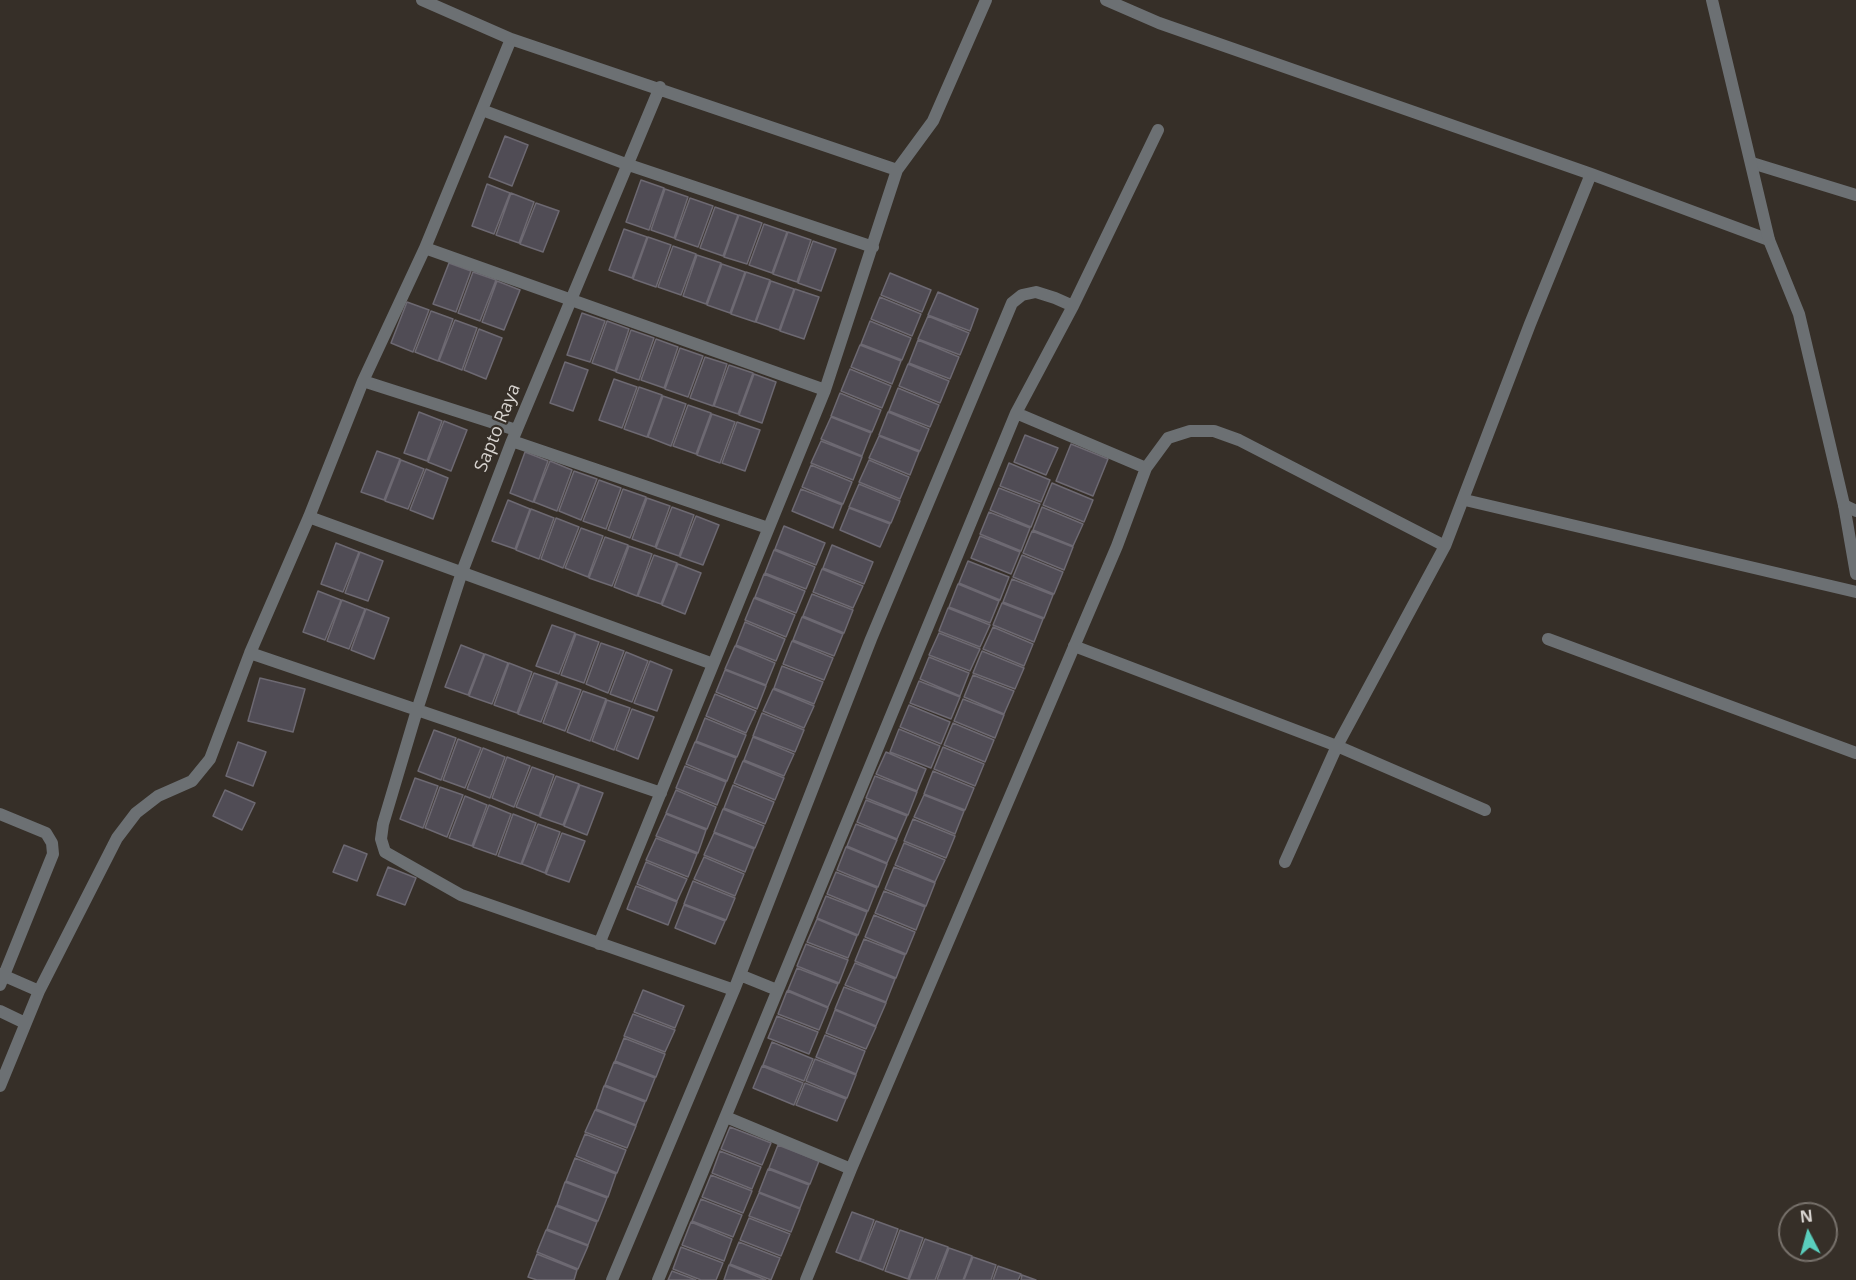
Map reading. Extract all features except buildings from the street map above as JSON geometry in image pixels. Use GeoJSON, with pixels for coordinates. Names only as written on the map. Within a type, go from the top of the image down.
{"type":"FeatureCollection","features":[{"type":"Feature","properties":{"kind":"street"},"geometry":{"type":"LineString","coordinates":[[422,0],[511,39],[660,87],[897,170]]}},
{"type":"Feature","properties":{"kind":"street"},"geometry":{"type":"LineString","coordinates":[[734,990],[599,944],[825,390],[897,170],[933,121],[986,0]]}},
{"type":"Feature","properties":{"kind":"street"},"geometry":{"type":"LineString","coordinates":[[1106,0],[1159,23],[1591,174],[1769,240]]}},
{"type":"Feature","properties":{"kind":"street"},"geometry":{"type":"LineString","coordinates":[[1712,0],[1769,240],[1799,314],[1850,508],[1856,574]]}},
{"type":"Feature","properties":{"kind":"street"},"geometry":{"type":"LineString","coordinates":[[0,1086],[39,991],[117,838],[136,813],[158,796],[192,782],[210,759],[250,653],[309,517],[363,381],[425,248],[511,39]]}},
{"type":"Feature","properties":{"kind":"street","name":"Sapto Raya"},"geometry":{"type":"LineString","coordinates":[[599,944],[461,895],[385,852],[381,839],[383,824],[417,710],[462,572],[514,436],[660,87]]}},
{"type":"Feature","properties":{"kind":"street"},"geometry":{"type":"LineString","coordinates":[[482,111],[626,164],[873,247]]}},
{"type":"Feature","properties":{"kind":"street"},"geometry":{"type":"LineString","coordinates":[[658,1280],[1016,413],[1073,306],[1158,130]]}},
{"type":"Feature","properties":{"kind":"street"},"geometry":{"type":"LineString","coordinates":[[1752,163],[1856,195]]}},
{"type":"Feature","properties":{"kind":"street"},"geometry":{"type":"LineString","coordinates":[[1286,862],[1337,746],[1445,546],[1465,500],[1530,324],[1591,174]]}},
{"type":"Feature","properties":{"kind":"street"},"geometry":{"type":"LineString","coordinates":[[425,248],[825,390]]}},
{"type":"Feature","properties":{"kind":"street"},"geometry":{"type":"LineString","coordinates":[[612,1280],[734,990],[871,639],[1012,303],[1022,295],[1036,292],[1073,306]]}},
{"type":"Feature","properties":{"kind":"street"},"geometry":{"type":"LineString","coordinates":[[363,381],[768,528]]}},
{"type":"Feature","properties":{"kind":"street"},"geometry":{"type":"LineString","coordinates":[[1016,413],[1146,468]]}},
{"type":"Feature","properties":{"kind":"street"},"geometry":{"type":"LineString","coordinates":[[806,1280],[851,1169],[1126,525],[1146,468],[1168,438],[1190,431],[1214,431],[1239,440],[1445,546]]}},
{"type":"Feature","properties":{"kind":"street"},"geometry":{"type":"LineString","coordinates":[[1465,500],[1856,592]]}},
{"type":"Feature","properties":{"kind":"street"},"geometry":{"type":"LineString","coordinates":[[309,517],[713,664]]}},
{"type":"Feature","properties":{"kind":"street"},"geometry":{"type":"LineString","coordinates":[[1548,639],[1856,753]]}},
{"type":"Feature","properties":{"kind":"street"},"geometry":{"type":"LineString","coordinates":[[1074,646],[1337,746],[1485,810]]}},
{"type":"Feature","properties":{"kind":"street"},"geometry":{"type":"LineString","coordinates":[[250,653],[661,793]]}},
{"type":"Feature","properties":{"kind":"street"},"geometry":{"type":"LineString","coordinates":[[0,814],[46,833],[51,843],[53,854],[1,978],[39,991]]}},
{"type":"Feature","properties":{"kind":"street"},"geometry":{"type":"LineString","coordinates":[[740,975],[777,990]]}},
{"type":"Feature","properties":{"kind":"street"},"geometry":{"type":"LineString","coordinates":[[0,1011],[25,1023]]}},
{"type":"Feature","properties":{"kind":"street"},"geometry":{"type":"LineString","coordinates":[[726,1117],[851,1169]]}}]}
